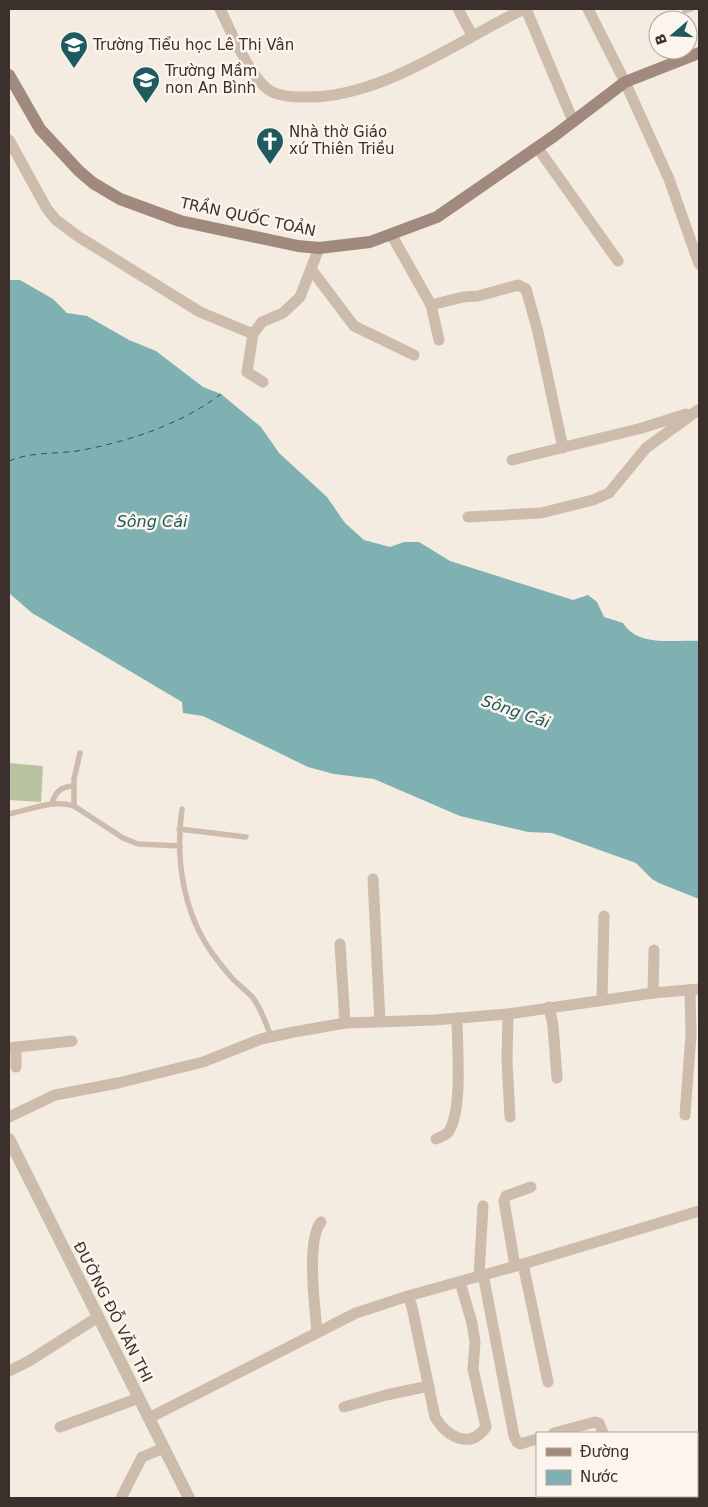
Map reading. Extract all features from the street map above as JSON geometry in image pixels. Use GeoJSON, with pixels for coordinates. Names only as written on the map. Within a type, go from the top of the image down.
{"type":"FeatureCollection","features":[{"type":"Feature","properties":{"kind":"main road","name":"TRẦN QUỐC TOẢN"},"geometry":{"type":"LineString","coordinates":[[9,75],[40,129],[79,171],[93,183],[120,199],[180,221],[298,246],[319,248],[370,242],[436,216],[537,147],[625,82],[699,53]]}},
{"type":"Feature","properties":{"kind":"street"},"geometry":{"type":"LineString","coordinates":[[220,9],[254,75],[272,92],[292,96],[316,97],[346,92],[410,70],[472,35],[525,9],[573,121]]}},
{"type":"Feature","properties":{"kind":"street"},"geometry":{"type":"LineString","coordinates":[[458,9],[472,35]]}},
{"type":"Feature","properties":{"kind":"street"},"geometry":{"type":"LineString","coordinates":[[588,9],[625,82],[669,179],[699,264]]}},
{"type":"Feature","properties":{"kind":"street"},"geometry":{"type":"LineString","coordinates":[[9,140],[47,209],[56,220],[79,237],[200,312],[253,334]]}},
{"type":"Feature","properties":{"kind":"street"},"geometry":{"type":"LineString","coordinates":[[537,147],[618,261]]}},
{"type":"Feature","properties":{"kind":"street"},"geometry":{"type":"LineString","coordinates":[[391,234],[431,304],[440,340]]}},
{"type":"Feature","properties":{"kind":"street"},"geometry":{"type":"LineString","coordinates":[[263,382],[247,372],[253,334],[262,322],[283,313],[300,297],[319,248]]}},
{"type":"Feature","properties":{"kind":"street"},"geometry":{"type":"LineString","coordinates":[[311,269],[354,326],[414,355]]}},
{"type":"Feature","properties":{"kind":"street"},"geometry":{"type":"LineString","coordinates":[[431,304],[463,297],[478,296],[518,286],[526,289],[538,332],[563,448]]}},
{"type":"Feature","properties":{"kind":"street"},"geometry":{"type":"LineString","coordinates":[[512,460],[642,428],[699,410]]}},
{"type":"Feature","properties":{"kind":"street"},"geometry":{"type":"LineString","coordinates":[[468,517],[541,513],[609,494],[646,448],[699,410]]}},
{"type":"Feature","properties":{"kind":"street"},"geometry":{"type":"LineString","coordinates":[[373,879],[380,1022]]}},
{"type":"Feature","properties":{"kind":"street"},"geometry":{"type":"LineString","coordinates":[[602,1000],[604,916]]}},
{"type":"Feature","properties":{"kind":"street"},"geometry":{"type":"LineString","coordinates":[[340,944],[345,1024]]}},
{"type":"Feature","properties":{"kind":"street"},"geometry":{"type":"LineString","coordinates":[[653,993],[654,950]]}},
{"type":"Feature","properties":{"kind":"street"},"geometry":{"type":"LineString","coordinates":[[9,1117],[55,1095],[118,1083],[203,1062],[271,1036],[345,1024],[508,1014],[694,989],[685,1116]]}},
{"type":"Feature","properties":{"kind":"street"},"geometry":{"type":"LineString","coordinates":[[549,1007],[553,1025],[557,1078]]}},
{"type":"Feature","properties":{"kind":"street"},"geometry":{"type":"LineString","coordinates":[[508,1014],[510,1117]]}},
{"type":"Feature","properties":{"kind":"street"},"geometry":{"type":"LineString","coordinates":[[436,1139],[448,1133],[458,1101],[457,1018]]}},
{"type":"Feature","properties":{"kind":"street"},"geometry":{"type":"LineString","coordinates":[[16,1067],[12,1047],[72,1041]]}},
{"type":"Feature","properties":{"kind":"street","name":"ĐƯỜNG ĐỖ VĂN THI"},"geometry":{"type":"LineString","coordinates":[[9,1139],[189,1498]]}},
{"type":"Feature","properties":{"kind":"street"},"geometry":{"type":"LineString","coordinates":[[530,1187],[506,1196],[504,1201],[548,1382]]}},
{"type":"Feature","properties":{"kind":"street"},"geometry":{"type":"LineString","coordinates":[[482,1206],[481,1274],[514,1436],[520,1444],[536,1439]]}},
{"type":"Feature","properties":{"kind":"street"},"geometry":{"type":"LineString","coordinates":[[149,1418],[356,1313],[481,1274],[519,1265],[699,1211]]}},
{"type":"Feature","properties":{"kind":"street"},"geometry":{"type":"LineString","coordinates":[[317,1332],[313,1273],[314,1236],[321,1222]]}},
{"type":"Feature","properties":{"kind":"street"},"geometry":{"type":"LineString","coordinates":[[408,1296],[412,1307],[435,1417],[439,1424],[452,1436],[459,1439],[468,1439],[481,1434],[486,1427],[473,1370],[475,1342],[468,1305],[460,1282]]}},
{"type":"Feature","properties":{"kind":"street"},"geometry":{"type":"LineString","coordinates":[[9,1371],[29,1361],[98,1317]]}},
{"type":"Feature","properties":{"kind":"street"},"geometry":{"type":"LineString","coordinates":[[344,1406],[386,1394],[429,1386]]}},
{"type":"Feature","properties":{"kind":"street"},"geometry":{"type":"LineString","coordinates":[[60,1427],[139,1398]]}},
{"type":"Feature","properties":{"kind":"street"},"geometry":{"type":"LineString","coordinates":[[558,1432],[595,1422],[600,1423],[604,1432]]}},
{"type":"Feature","properties":{"kind":"street"},"geometry":{"type":"LineString","coordinates":[[121,1498],[142,1456],[164,1448]]}},
{"type":"Feature","properties":{"kind":"lane"},"geometry":{"type":"LineString","coordinates":[[74,806],[73,786],[80,753]]}},
{"type":"Feature","properties":{"kind":"lane"},"geometry":{"type":"LineString","coordinates":[[52,803],[54,796],[62,788],[73,786]]}},
{"type":"Feature","properties":{"kind":"lane"},"geometry":{"type":"LineString","coordinates":[[9,814],[52,803],[66,803],[74,806],[123,838],[138,844],[180,846]]}},
{"type":"Feature","properties":{"kind":"lane"},"geometry":{"type":"LineString","coordinates":[[182,809],[179,829],[185,895],[198,930],[230,977],[253,999],[271,1036]]}},
{"type":"Feature","properties":{"kind":"lane"},"geometry":{"type":"LineString","coordinates":[[179,829],[246,837]]}},
{"type":"Feature","properties":{"kind":"green space"},"geometry":{"type":"Polygon","coordinates":[[[9,763],[43,766],[41,802],[9,800],[9,763]]]}},
{"type":"Feature","properties":{"kind":"water","name":"Sông Cái"},"geometry":{"type":"Polygon","coordinates":[[[9,280],[20,280],[53,299],[67,313],[87,316],[129,340],[156,351],[203,387],[221,394],[261,427],[279,453],[327,497],[345,523],[364,540],[390,547],[404,542],[419,542],[450,561],[573,600],[588,595],[597,602],[604,617],[623,623],[638,636],[658,641],[699,641],[699,899],[652,879],[636,863],[552,833],[528,832],[460,816],[374,779],[334,774],[308,767],[203,716],[183,713],[182,702],[32,613],[9,593],[9,280]]]}},
{"type":"Feature","properties":{"kind":"ferry route"},"geometry":{"type":"LineString","coordinates":[[9,461],[34,455],[77,451],[134,437],[188,415],[221,394]]}},
{"type":"Feature","properties":{"kind":"place","name":"Trường Tiểu học Lê Thị Vân"},"geometry":{"type":"Point","coordinates":[74,69]}},
{"type":"Feature","properties":{"kind":"place","name":"Trường Mầm non An Bình"},"geometry":{"type":"Point","coordinates":[146,104]}},
{"type":"Feature","properties":{"kind":"place","name":"Nhà thờ Giáo xứ Thiên Triều"},"geometry":{"type":"Point","coordinates":[270,165]}}]}
